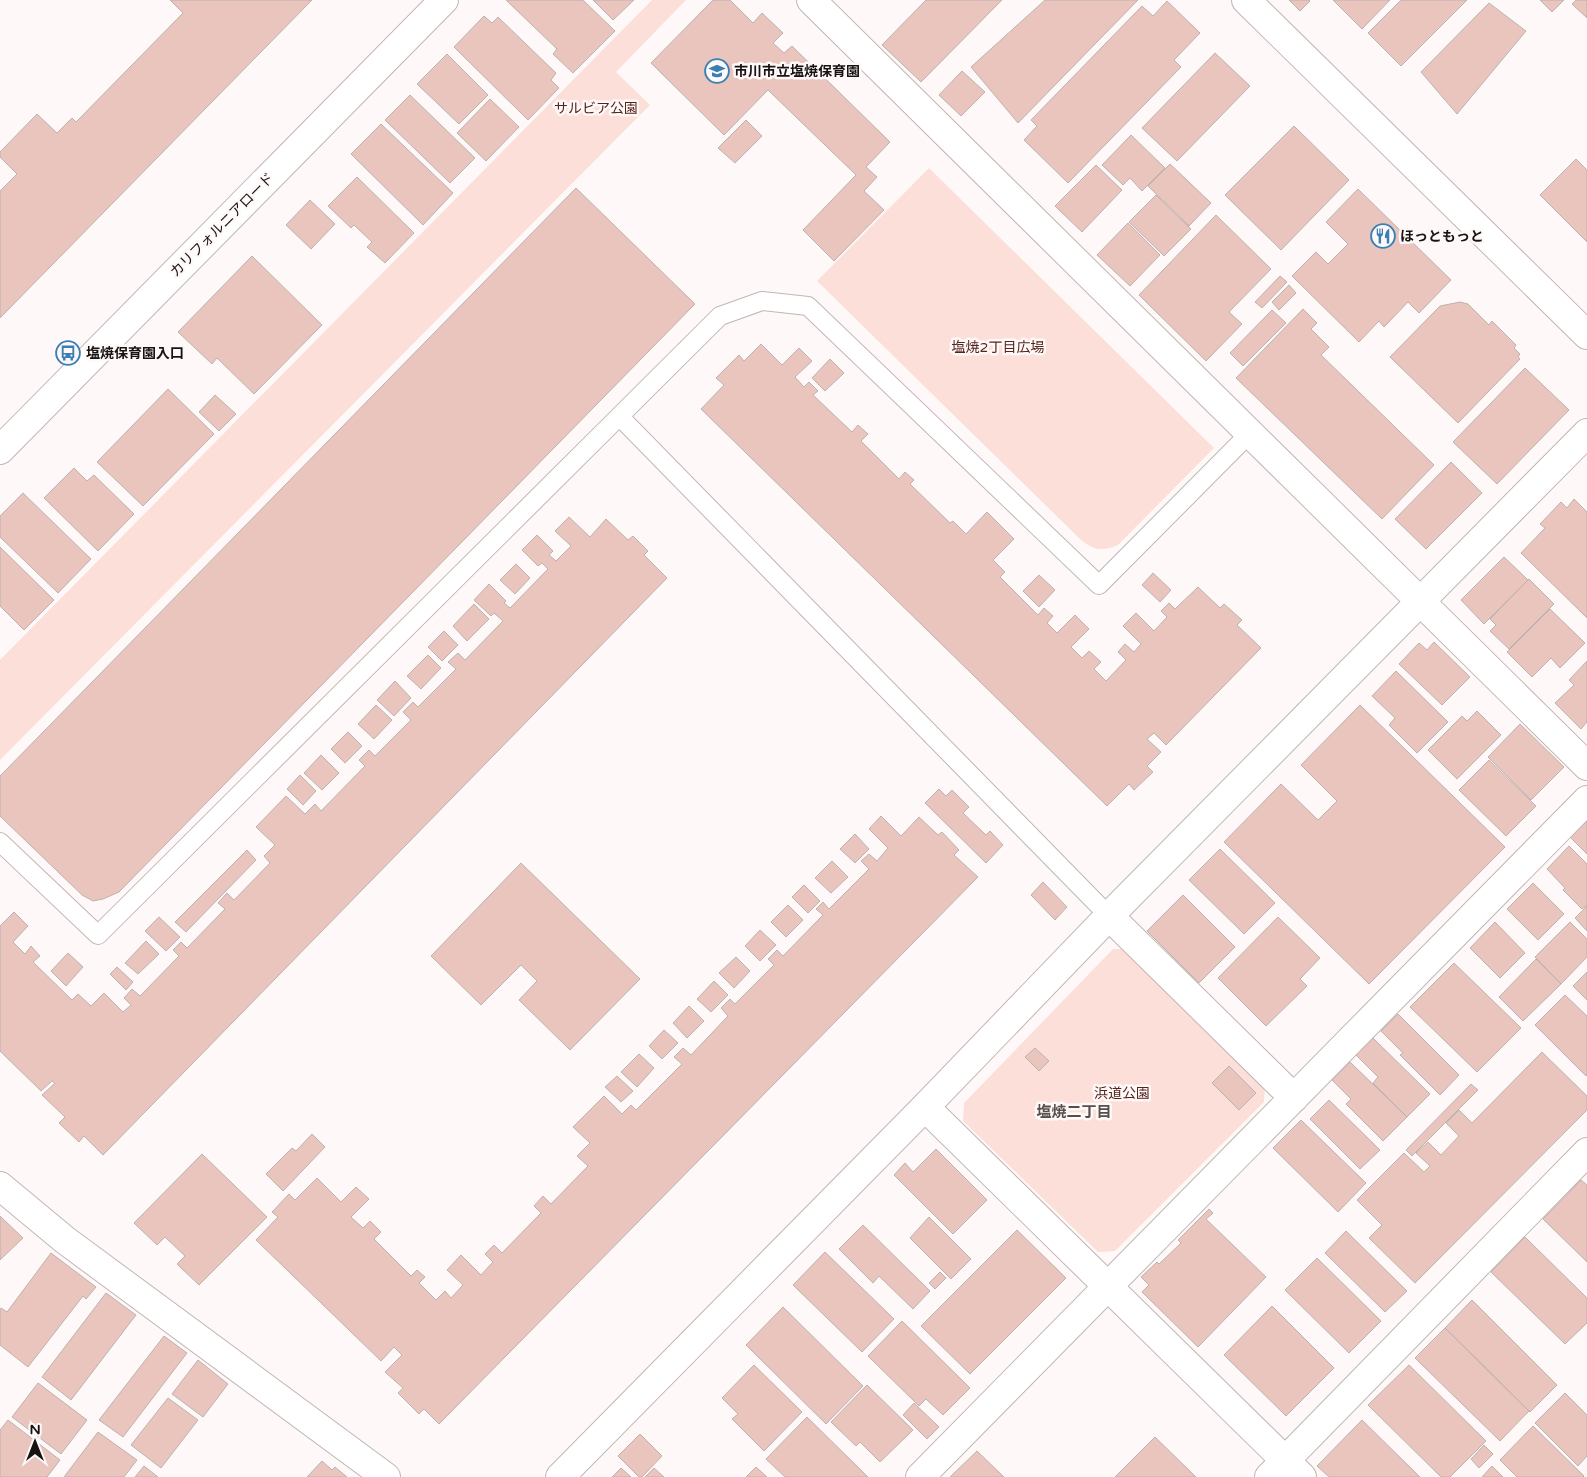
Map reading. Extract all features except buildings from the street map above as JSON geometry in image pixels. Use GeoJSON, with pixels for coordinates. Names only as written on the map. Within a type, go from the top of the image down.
{"type":"FeatureCollection","features":[{"type":"Feature","properties":{"kind":"street"},"geometry":{"type":"LineString","coordinates":[[810,0],[1587,766]]}},
{"type":"Feature","properties":{"kind":"street"},"geometry":{"type":"LineString","coordinates":[[1246,0],[1587,335]]}},
{"type":"Feature","properties":{"kind":"street","name":"カリフォルニアロード"},"geometry":{"type":"LineString","coordinates":[[0,450],[434,3]]}},
{"type":"Feature","properties":{"kind":"street"},"geometry":{"type":"LineString","coordinates":[[560,1477],[1109,916],[1587,433]]}},
{"type":"Feature","properties":{"kind":"street"},"geometry":{"type":"LineString","coordinates":[[920,1477],[1587,800]]}},
{"type":"Feature","properties":{"kind":"street"},"geometry":{"type":"LineString","coordinates":[[1109,916],[1294,1098]]}},
{"type":"Feature","properties":{"kind":"street"},"geometry":{"type":"LineString","coordinates":[[924,1107],[1108,1286],[1285,1471],[1587,1152]]}},
{"type":"Feature","properties":{"kind":"street"},"geometry":{"type":"LineString","coordinates":[[0,1186],[65,1240],[386,1477]]}},
{"type":"Feature","properties":{"kind":"lane"},"geometry":{"type":"LineString","coordinates":[[0,842],[98,935],[720,316],[762,300],[808,306],[1099,585],[1250,433]]}},
{"type":"Feature","properties":{"kind":"lane"},"geometry":{"type":"LineString","coordinates":[[620,417],[1109,916]]}},
{"type":"Feature","properties":{"kind":"green space","name":"サルビア公園"},"geometry":{"type":"Polygon","coordinates":[[[652,0],[686,0],[616,72],[650,105],[0,760],[0,660],[652,0]]]}},
{"type":"Feature","properties":{"kind":"green space","name":"塩焼2丁目広場"},"geometry":{"type":"Polygon","coordinates":[[[929,168],[1214,448],[1118,545],[1107,549],[1098,549],[1089,546],[1080,539],[817,281],[929,168]]]}},
{"type":"Feature","properties":{"kind":"green space","name":"浜道公園"},"geometry":{"type":"Polygon","coordinates":[[[1113,949],[1129,949],[1265,1084],[1264,1102],[1115,1251],[1098,1252],[963,1121],[964,1103],[1113,949]]]}},
{"type":"Feature","properties":{"kind":"place","name":"市川市立塩焼保育園"},"geometry":{"type":"Point","coordinates":[717,71]}},
{"type":"Feature","properties":{"kind":"place","name":"ほっともっと"},"geometry":{"type":"Point","coordinates":[1383,236]}},
{"type":"Feature","properties":{"kind":"place","name":"塩焼保育園入口"},"geometry":{"type":"Point","coordinates":[68,353]}},
{"type":"Feature","properties":{"kind":"district","name":"塩焼二丁目"},"geometry":{"type":"Point","coordinates":[1074,1112]}}]}
